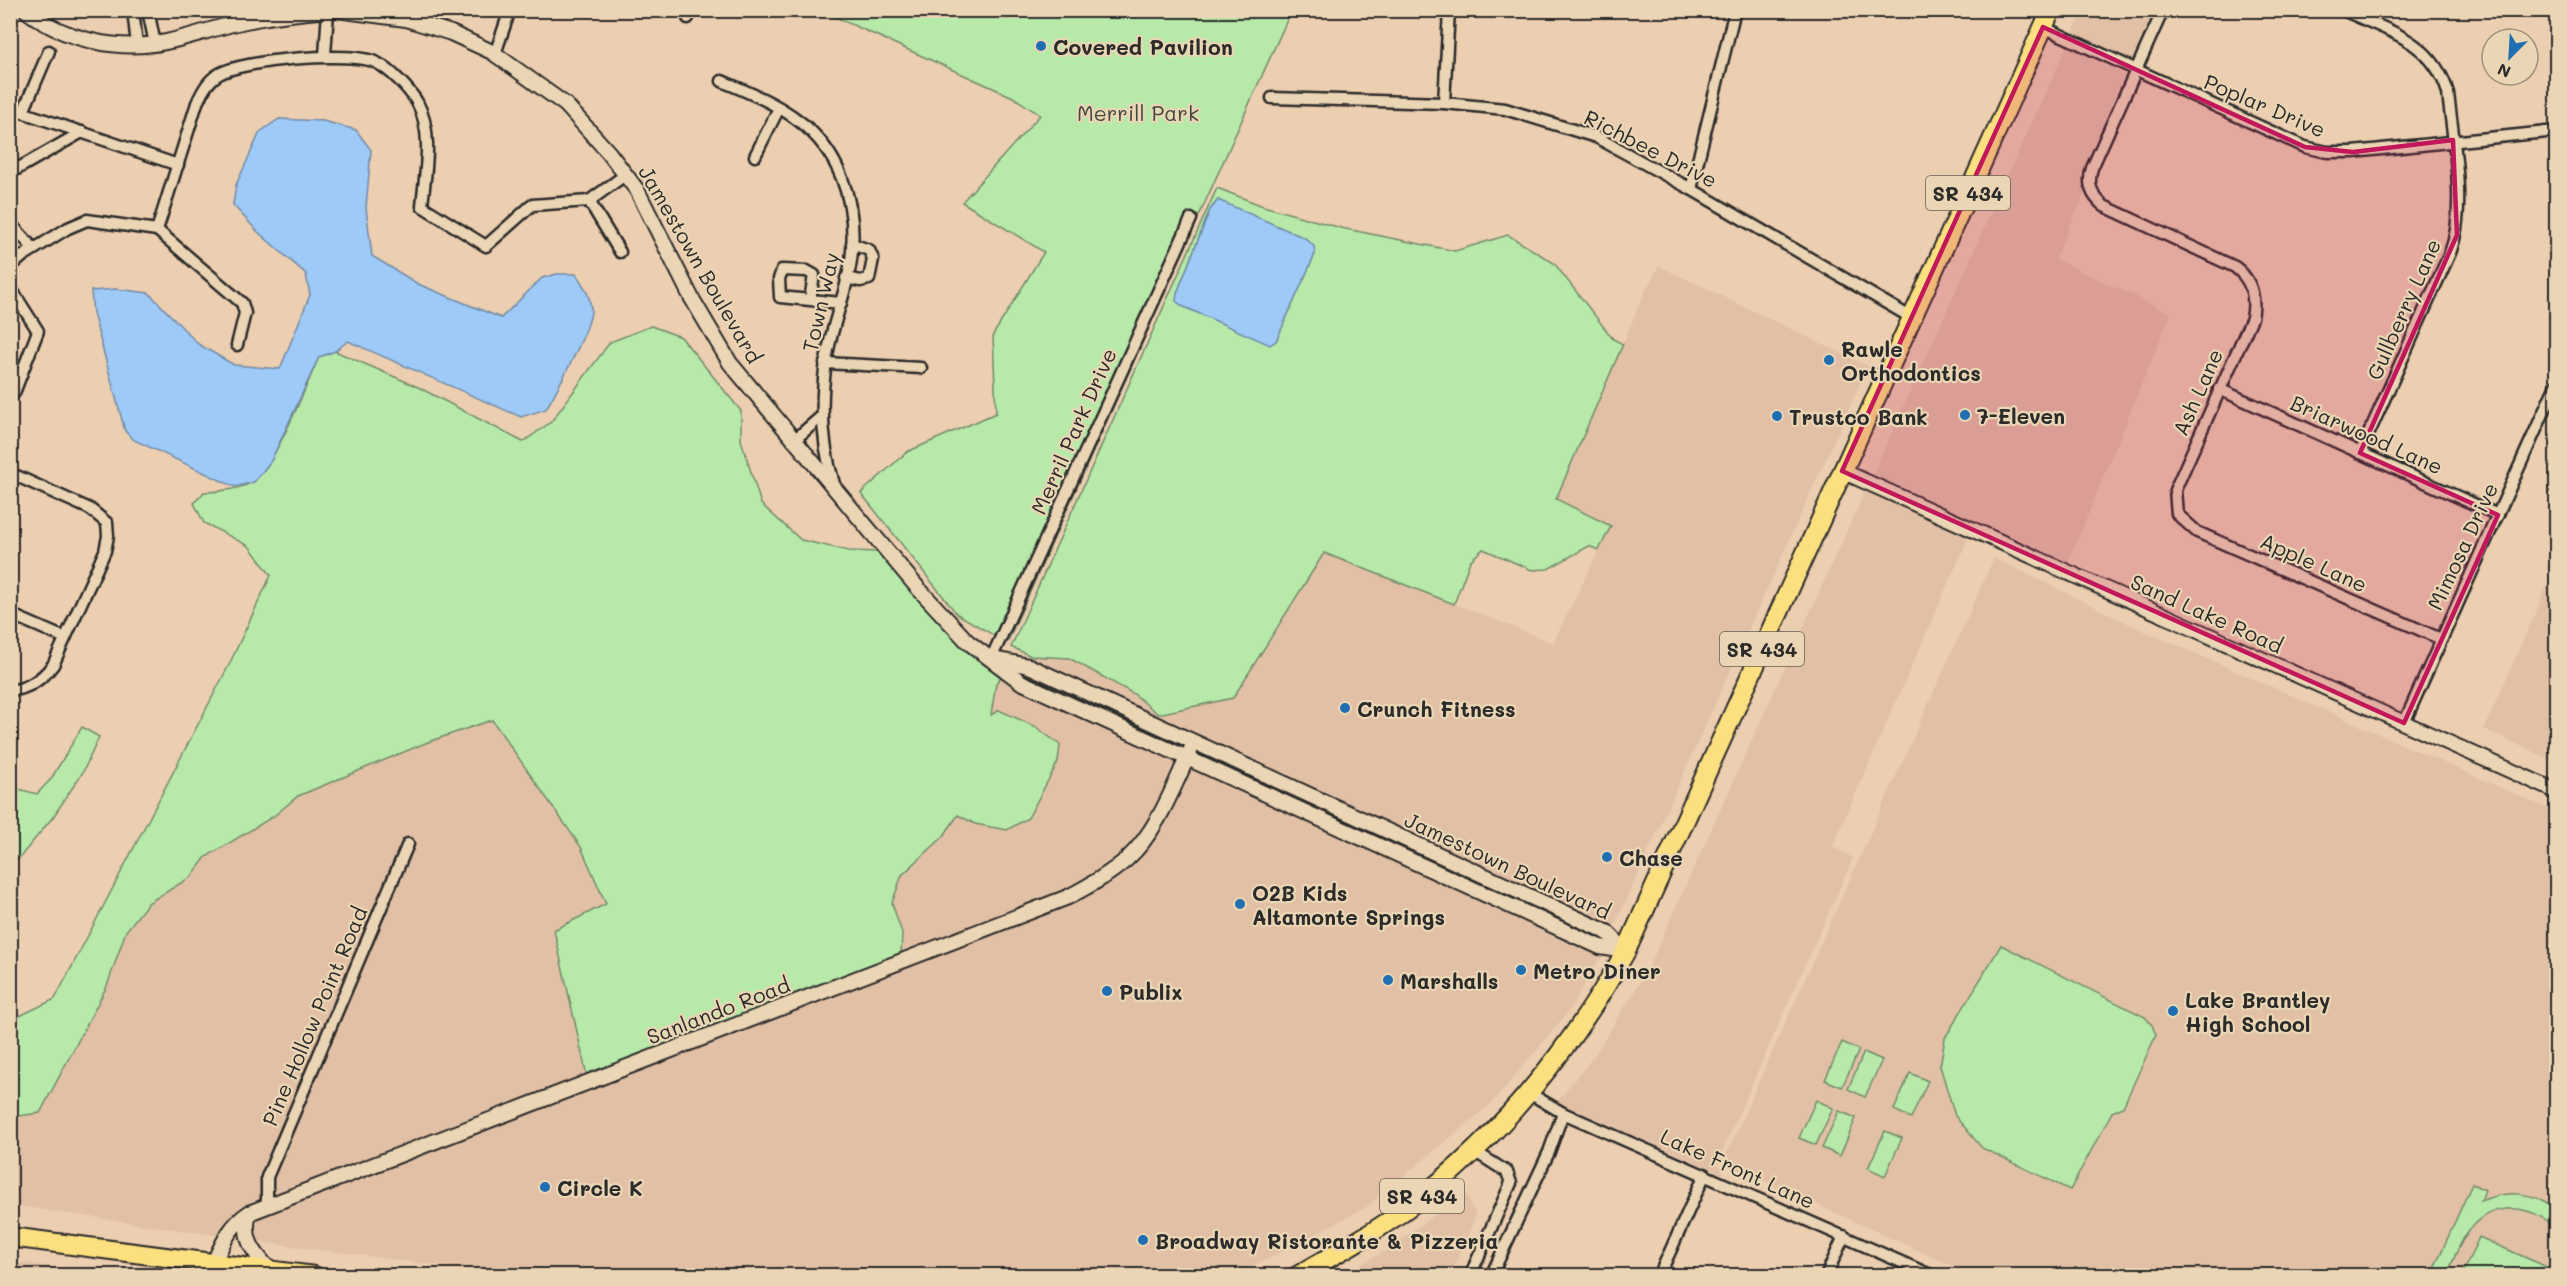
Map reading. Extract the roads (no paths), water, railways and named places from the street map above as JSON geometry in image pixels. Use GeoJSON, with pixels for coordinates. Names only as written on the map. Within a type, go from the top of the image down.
{"type":"FeatureCollection","features":[{"type":"Feature","properties":{"kind":"main road","name":"SR 434"},"geometry":{"type":"LineString","coordinates":[[1297,1275],[1349,1247],[1405,1209],[1474,1151],[1529,1093],[1592,1010],[1626,951],[2047,19]]}},
{"type":"Feature","properties":{"kind":"main road"},"geometry":{"type":"LineString","coordinates":[[10,1237],[314,1275]]}},
{"type":"Feature","properties":{"kind":"street","name":"Jamestown Boulevard"},"geometry":{"type":"LineString","coordinates":[[26,10],[38,20],[66,35],[99,42],[137,45],[155,44],[249,20],[335,10],[406,20],[451,33],[495,54],[566,105],[609,153],[637,190],[691,297],[730,363],[917,587],[968,642],[1021,682],[1600,947],[1626,951]]}},
{"type":"Feature","properties":{"kind":"street"},"geometry":{"type":"LineString","coordinates":[[134,10],[137,45]]}},
{"type":"Feature","properties":{"kind":"street"},"geometry":{"type":"LineString","coordinates":[[148,10],[155,44]]}},
{"type":"Feature","properties":{"kind":"street"},"geometry":{"type":"LineString","coordinates":[[495,54],[510,10]]}},
{"type":"Feature","properties":{"kind":"street"},"geometry":{"type":"LineString","coordinates":[[1444,103],[1449,10]]}},
{"type":"Feature","properties":{"kind":"street"},"geometry":{"type":"LineString","coordinates":[[1691,189],[1735,10]]}},
{"type":"Feature","properties":{"kind":"street"},"geometry":{"type":"LineString","coordinates":[[2137,69],[2163,10]]}},
{"type":"Feature","properties":{"kind":"street","name":"Gullberry Lane"},"geometry":{"type":"LineString","coordinates":[[2343,10],[2405,39],[2433,60],[2443,75],[2448,93],[2459,212],[2457,235],[2360,453]]}},
{"type":"Feature","properties":{"kind":"street"},"geometry":{"type":"LineString","coordinates":[[325,55],[328,11]]}},
{"type":"Feature","properties":{"kind":"street","name":"Poplar Drive"},"geometry":{"type":"LineString","coordinates":[[2047,19],[2137,69],[2305,147],[2327,152],[2353,152],[2556,131]]}},
{"type":"Feature","properties":{"kind":"street"},"geometry":{"type":"LineString","coordinates":[[23,112],[49,51]]}},
{"type":"Feature","properties":{"kind":"street"},"geometry":{"type":"LineString","coordinates":[[157,230],[200,96],[218,74],[252,65],[325,55],[376,62],[417,102],[428,139],[423,206],[486,246],[532,205],[590,201],[625,175]]}},
{"type":"Feature","properties":{"kind":"street","name":"Ash Lane"},"geometry":{"type":"LineString","coordinates":[[2137,69],[2088,179],[2094,198],[2104,206],[2235,267],[2243,273],[2251,286],[2255,302],[2252,318],[2175,490],[2177,514]]}},
{"type":"Feature","properties":{"kind":"street","name":"Town Way"},"geometry":{"type":"LineString","coordinates":[[722,81],[779,108],[799,121],[825,145],[843,178],[851,216],[852,244],[841,303],[825,363],[822,416],[828,463],[836,490]]}},
{"type":"Feature","properties":{"kind":"street","name":"Richbee Drive"},"geometry":{"type":"LineString","coordinates":[[1272,98],[1444,103],[1505,109],[1596,137],[1691,189],[1911,318]]}},
{"type":"Feature","properties":{"kind":"street"},"geometry":{"type":"LineString","coordinates":[[10,108],[178,165]]}},
{"type":"Feature","properties":{"kind":"street"},"geometry":{"type":"LineString","coordinates":[[755,156],[779,108]]}},
{"type":"Feature","properties":{"kind":"street"},"geometry":{"type":"LineString","coordinates":[[10,172],[82,132]]}},
{"type":"Feature","properties":{"kind":"street"},"geometry":{"type":"LineString","coordinates":[[590,201],[620,252]]}},
{"type":"Feature","properties":{"kind":"street","name":"Merril Park Drive"},"geometry":{"type":"LineString","coordinates":[[991,659],[1191,219]]}},
{"type":"Feature","properties":{"kind":"street"},"geometry":{"type":"LineString","coordinates":[[10,267],[34,249],[87,220],[157,230],[242,303],[245,313],[237,345]]}},
{"type":"Feature","properties":{"kind":"street"},"geometry":{"type":"LineString","coordinates":[[10,223],[34,249]]}},
{"type":"Feature","properties":{"kind":"street"},"geometry":{"type":"LineString","coordinates":[[846,278],[866,281],[869,279],[871,269],[872,253],[862,246],[852,244]]}},
{"type":"Feature","properties":{"kind":"street"},"geometry":{"type":"LineString","coordinates":[[810,300],[815,279],[807,271],[782,270],[779,279],[780,297],[810,300],[841,303]]}},
{"type":"Feature","properties":{"kind":"street"},"geometry":{"type":"LineString","coordinates":[[10,287],[38,332],[14,393]]}},
{"type":"Feature","properties":{"kind":"street"},"geometry":{"type":"LineString","coordinates":[[825,363],[921,368]]}},
{"type":"Feature","properties":{"kind":"street","name":"Mimosa Drive"},"geometry":{"type":"LineString","coordinates":[[2404,723],[2556,385]]}},
{"type":"Feature","properties":{"kind":"street","name":"Briarwood Lane"},"geometry":{"type":"LineString","coordinates":[[2219,389],[2498,515]]}},
{"type":"Feature","properties":{"kind":"street"},"geometry":{"type":"LineString","coordinates":[[793,441],[822,416]]}},
{"type":"Feature","properties":{"kind":"street","name":"Sand Lake Road"},"geometry":{"type":"LineString","coordinates":[[1842,471],[2556,791]]}},
{"type":"Feature","properties":{"kind":"street"},"geometry":{"type":"LineString","coordinates":[[10,473],[90,509],[107,523],[108,536],[105,551],[53,665],[44,676],[27,687],[10,691]]}},
{"type":"Feature","properties":{"kind":"street","name":"Apple Lane"},"geometry":{"type":"LineString","coordinates":[[2177,514],[2197,532],[2441,639]]}},
{"type":"Feature","properties":{"kind":"street"},"geometry":{"type":"LineString","coordinates":[[10,614],[65,638]]}},
{"type":"Feature","properties":{"kind":"street","name":"Jamestown Boulevard"},"geometry":{"type":"LineString","coordinates":[[991,659],[1029,666],[1607,932],[1626,951]]}},
{"type":"Feature","properties":{"kind":"street","name":"Sanlando Road"},"geometry":{"type":"LineString","coordinates":[[214,1262],[231,1229],[239,1219],[267,1205],[1068,897],[1102,879],[1128,859],[1150,833],[1194,743]]}},
{"type":"Feature","properties":{"kind":"street","name":"Pine Hollow Point Road"},"geometry":{"type":"LineString","coordinates":[[267,1205],[267,1177],[408,844]]}},
{"type":"Feature","properties":{"kind":"street","name":"Lake Front Lane"},"geometry":{"type":"LineString","coordinates":[[1529,1093],[1563,1113],[1933,1275]]}},
{"type":"Feature","properties":{"kind":"street"},"geometry":{"type":"LineString","coordinates":[[1491,1275],[1549,1152],[1563,1113]]}},
{"type":"Feature","properties":{"kind":"street"},"geometry":{"type":"LineString","coordinates":[[1470,1275],[1511,1183],[1507,1172],[1474,1151]]}},
{"type":"Feature","properties":{"kind":"street"},"geometry":{"type":"LineString","coordinates":[[1659,1275],[1705,1174]]}},
{"type":"Feature","properties":{"kind":"street"},"geometry":{"type":"LineString","coordinates":[[249,1213],[246,1226],[247,1240],[255,1254],[270,1269]]}},
{"type":"Feature","properties":{"kind":"street"},"geometry":{"type":"LineString","coordinates":[[1826,1275],[1844,1236]]}},
{"type":"Feature","properties":{"kind":"water"},"geometry":{"type":"Polygon","coordinates":[[[279,119],[323,121],[356,130],[371,150],[366,208],[372,256],[418,284],[501,318],[542,278],[557,274],[576,274],[589,298],[590,317],[573,359],[546,409],[521,417],[348,341],[335,351],[319,357],[271,461],[254,482],[235,487],[134,440],[125,431],[93,313],[91,291],[116,289],[149,293],[198,344],[234,365],[280,369],[310,295],[306,274],[258,232],[233,205],[236,185],[260,132],[279,119]]]}},
{"type":"Feature","properties":{"kind":"water"},"geometry":{"type":"Polygon","coordinates":[[[1218,200],[1305,238],[1314,246],[1315,254],[1276,341],[1270,345],[1182,306],[1176,301],[1177,293],[1210,210],[1218,200]]]}},
{"type":"Feature","properties":{"kind":"place","name":"Covered Pavilion"},"geometry":{"type":"Point","coordinates":[1041,46]}},
{"type":"Feature","properties":{"kind":"place","name":"Rawle Orthodontics"},"geometry":{"type":"Point","coordinates":[1829,360]}},
{"type":"Feature","properties":{"kind":"place","name":"7-Eleven"},"geometry":{"type":"Point","coordinates":[1965,415]}},
{"type":"Feature","properties":{"kind":"place","name":"Trustco Bank"},"geometry":{"type":"Point","coordinates":[1777,416]}},
{"type":"Feature","properties":{"kind":"place","name":"Crunch Fitness"},"geometry":{"type":"Point","coordinates":[1345,708]}},
{"type":"Feature","properties":{"kind":"place","name":"Chase"},"geometry":{"type":"Point","coordinates":[1607,857]}},
{"type":"Feature","properties":{"kind":"place","name":"O2B Kids Altamonte Springs"},"geometry":{"type":"Point","coordinates":[1240,904]}},
{"type":"Feature","properties":{"kind":"place","name":"Metro Diner"},"geometry":{"type":"Point","coordinates":[1521,970]}},
{"type":"Feature","properties":{"kind":"place","name":"Marshalls"},"geometry":{"type":"Point","coordinates":[1388,980]}},
{"type":"Feature","properties":{"kind":"place","name":"Publix"},"geometry":{"type":"Point","coordinates":[1107,991]}},
{"type":"Feature","properties":{"kind":"place","name":"Lake Brantley High School"},"geometry":{"type":"Point","coordinates":[2173,1011]}},
{"type":"Feature","properties":{"kind":"place","name":"Circle K"},"geometry":{"type":"Point","coordinates":[545,1187]}},
{"type":"Feature","properties":{"kind":"place","name":"Broadway Ristorante & Pizzeria"},"geometry":{"type":"Point","coordinates":[1143,1240]}},
{"type":"Feature","properties":{"kind":"park label","name":"Merrill Park"},"geometry":{"type":"Point","coordinates":[1138,112]}}]}
